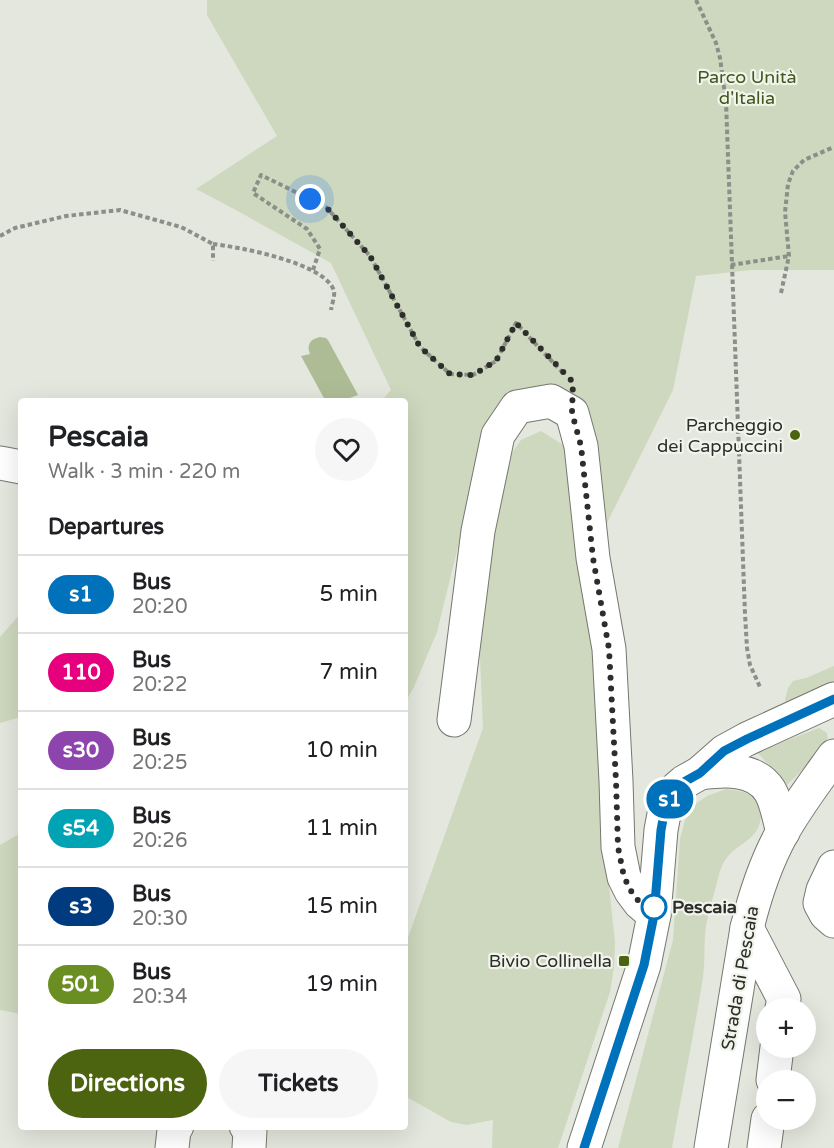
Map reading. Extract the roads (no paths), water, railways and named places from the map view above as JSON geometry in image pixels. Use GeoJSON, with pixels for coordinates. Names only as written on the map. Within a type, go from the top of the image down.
{"type":"FeatureCollection","features":[{"type":"Feature","properties":{"kind":"street"},"geometry":{"type":"LineString","coordinates":[[454,720],[478,531],[498,435],[517,407],[551,401],[572,413],[581,446],[593,558],[609,649],[618,847],[624,877],[640,903],[654,915]]}},
{"type":"Feature","properties":{"kind":"street"},"geometry":{"type":"LineString","coordinates":[[0,463],[18,466]]}},
{"type":"Feature","properties":{"kind":"street"},"geometry":{"type":"LineString","coordinates":[[584,1148],[644,965],[654,915],[661,830],[665,809],[676,789],[700,773],[724,751],[834,699]]}},
{"type":"Feature","properties":{"kind":"street"},"geometry":{"type":"LineString","coordinates":[[790,719],[834,720]]}},
{"type":"Feature","properties":{"kind":"street","name":"Strada di Pescaia"},"geometry":{"type":"LineString","coordinates":[[711,1148],[753,903],[783,832],[828,768]]}},
{"type":"Feature","properties":{"kind":"street"},"geometry":{"type":"LineString","coordinates":[[700,773],[731,770],[759,780],[770,791],[783,832]]}},
{"type":"Feature","properties":{"kind":"street"},"geometry":{"type":"LineString","coordinates":[[834,868],[823,890],[820,903],[826,914],[834,921]]}},
{"type":"Feature","properties":{"kind":"street"},"geometry":{"type":"LineString","coordinates":[[747,928],[783,998]]}},
{"type":"Feature","properties":{"kind":"street"},"geometry":{"type":"LineString","coordinates":[[172,1148],[174,1130]]}},
{"type":"Feature","properties":{"kind":"street"},"geometry":{"type":"LineString","coordinates":[[249,1148],[250,1130]]}},
{"type":"Feature","properties":{"kind":"street"},"geometry":{"type":"LineString","coordinates":[[764,1148],[766,1130]]}},
{"type":"Feature","properties":{"kind":"place","name":"Parcheggio dei Cappuccini"},"geometry":{"type":"Point","coordinates":[795,435]}},
{"type":"Feature","properties":{"kind":"place","name":"Pescaia"},"geometry":{"type":"Point","coordinates":[654,907]}},
{"type":"Feature","properties":{"kind":"place","name":"Bivio Collinella"},"geometry":{"type":"Point","coordinates":[624,961]}},
{"type":"Feature","properties":{"kind":"park label","name":"Parco Unità d'Italia"},"geometry":{"type":"Point","coordinates":[747,88]}}]}
